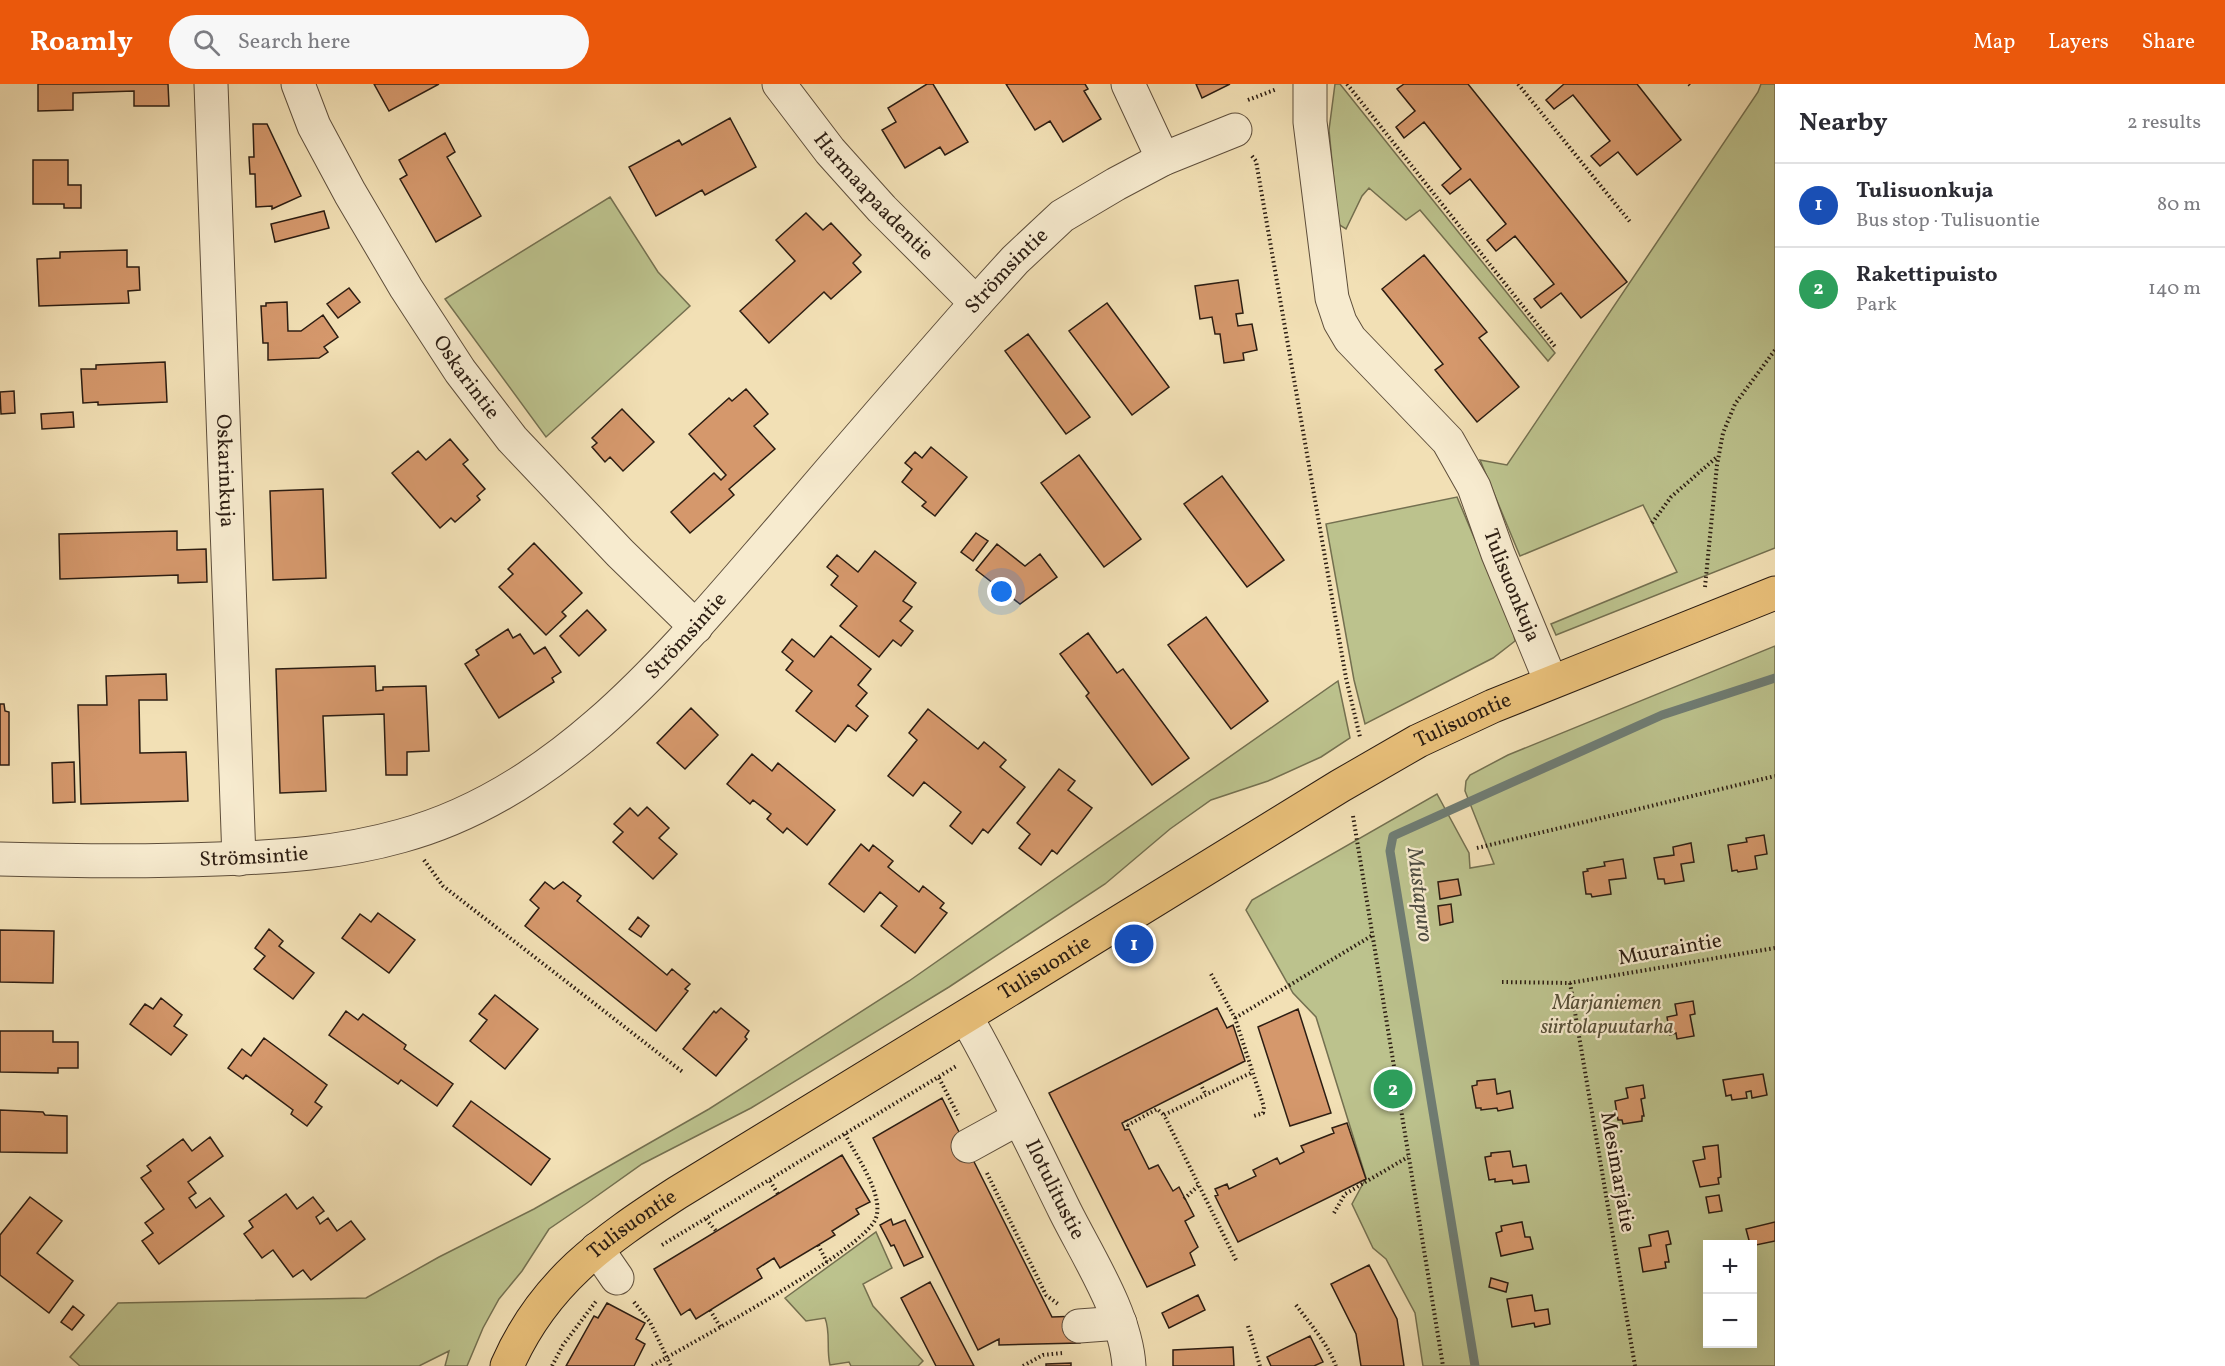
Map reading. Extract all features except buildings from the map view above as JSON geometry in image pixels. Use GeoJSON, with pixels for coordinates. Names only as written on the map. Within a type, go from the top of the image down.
{"type":"FeatureCollection","features":[{"type":"Feature","properties":{"kind":"main road","name":"Tulisuontie"},"geometry":{"type":"LineString","coordinates":[[507,1366],[514,1348],[556,1286],[629,1224],[1340,786],[1418,741],[1493,706],[1775,593]]}},
{"type":"Feature","properties":{"kind":"street","name":"Oskarinkuja"},"geometry":{"type":"LineString","coordinates":[[211,84],[239,859]]}},
{"type":"Feature","properties":{"kind":"street","name":"Oskarintie"},"geometry":{"type":"LineString","coordinates":[[298,84],[314,126],[350,193],[406,288],[460,371],[512,439],[620,553],[696,627]]}},
{"type":"Feature","properties":{"kind":"street","name":"Harmaapaadentie"},"geometry":{"type":"LineString","coordinates":[[779,84],[830,151],[875,201],[976,303]]}},
{"type":"Feature","properties":{"kind":"street"},"geometry":{"type":"LineString","coordinates":[[1128,84],[1163,159]]}},
{"type":"Feature","properties":{"kind":"street","name":"Tulisuonkuja"},"geometry":{"type":"LineString","coordinates":[[1310,84],[1310,122],[1332,297],[1340,322],[1350,339],[1448,441],[1474,487],[1498,554],[1551,682]]}},
{"type":"Feature","properties":{"kind":"street","name":"Strömsintie"},"geometry":{"type":"LineString","coordinates":[[0,859],[109,862],[296,856],[348,848],[408,834],[472,812],[524,781],[575,743],[616,707],[696,627],[976,303],[1062,216],[1163,159],[1235,130]]}},
{"type":"Feature","properties":{"kind":"street","name":"Ilotulitustie"},"geometry":{"type":"LineString","coordinates":[[966,1017],[1019,1119],[1098,1325],[1126,1342],[1129,1366]]}},
{"type":"Feature","properties":{"kind":"street"},"geometry":{"type":"LineString","coordinates":[[970,1145],[1019,1119]]}},
{"type":"Feature","properties":{"kind":"street"},"geometry":{"type":"LineString","coordinates":[[597,1250],[617,1278]]}},
{"type":"Feature","properties":{"kind":"path"},"geometry":{"type":"LineString","coordinates":[[1347,84],[1556,348]]}},
{"type":"Feature","properties":{"kind":"path"},"geometry":{"type":"LineString","coordinates":[[1518,84],[1631,223]]}},
{"type":"Feature","properties":{"kind":"path"},"geometry":{"type":"LineString","coordinates":[[1235,130],[1256,161],[1346,678],[1360,738]]}},
{"type":"Feature","properties":{"kind":"path"},"geometry":{"type":"LineString","coordinates":[[1705,589],[1723,433],[1728,416],[1775,350]]}},
{"type":"Feature","properties":{"kind":"path"},"geometry":{"type":"LineString","coordinates":[[1652,524],[1671,497],[1719,455]]}},
{"type":"Feature","properties":{"kind":"path"},"geometry":{"type":"LineString","coordinates":[[1478,848],[1775,776]]}},
{"type":"Feature","properties":{"kind":"path"},"geometry":{"type":"LineString","coordinates":[[1354,824],[1443,1366]]}},
{"type":"Feature","properties":{"kind":"path"},"geometry":{"type":"LineString","coordinates":[[408,834],[424,861],[443,886],[684,1073]]}},
{"type":"Feature","properties":{"kind":"path"},"geometry":{"type":"LineString","coordinates":[[1235,1018],[1373,935]]}},
{"type":"Feature","properties":{"kind":"path","name":"Muuraintie"},"geometry":{"type":"LineString","coordinates":[[1502,982],[1543,984],[1570,982],[1775,948]]}},
{"type":"Feature","properties":{"kind":"path"},"geometry":{"type":"LineString","coordinates":[[1211,974],[1235,1018],[1264,1107],[1263,1113],[1254,1116]]}},
{"type":"Feature","properties":{"kind":"path","name":"Mesimarjatie"},"geometry":{"type":"LineString","coordinates":[[1570,982],[1635,1366]]}},
{"type":"Feature","properties":{"kind":"path"},"geometry":{"type":"LineString","coordinates":[[1164,1116],[1252,1072]]}},
{"type":"Feature","properties":{"kind":"path"},"geometry":{"type":"LineString","coordinates":[[660,1246],[939,1078],[970,1145],[1046,1295],[1056,1304],[1082,1306],[1098,1325],[1078,1350],[1043,1355],[1023,1366]]}},
{"type":"Feature","properties":{"kind":"path"},"geometry":{"type":"LineString","coordinates":[[1200,1083],[1206,1095]]}},
{"type":"Feature","properties":{"kind":"path"},"geometry":{"type":"LineString","coordinates":[[1126,1120],[1128,1125],[1157,1108],[1164,1116],[1236,1260]]}},
{"type":"Feature","properties":{"kind":"path"},"geometry":{"type":"LineString","coordinates":[[652,1366],[721,1328],[826,1262],[866,1233],[876,1220],[878,1205],[874,1188],[844,1134]]}},
{"type":"Feature","properties":{"kind":"path"},"geometry":{"type":"LineString","coordinates":[[1334,1213],[1345,1194],[1408,1157]]}},
{"type":"Feature","properties":{"kind":"path"},"geometry":{"type":"LineString","coordinates":[[770,1181],[778,1194]]}},
{"type":"Feature","properties":{"kind":"path"},"geometry":{"type":"LineString","coordinates":[[1184,1199],[1199,1185]]}},
{"type":"Feature","properties":{"kind":"path"},"geometry":{"type":"LineString","coordinates":[[706,1219],[716,1231]]}},
{"type":"Feature","properties":{"kind":"path"},"geometry":{"type":"LineString","coordinates":[[818,1245],[826,1262]]}},
{"type":"Feature","properties":{"kind":"path"},"geometry":{"type":"LineString","coordinates":[[552,1366],[578,1322],[617,1278],[650,1322],[671,1366]]}},
{"type":"Feature","properties":{"kind":"path"},"geometry":{"type":"LineString","coordinates":[[1296,1305],[1321,1336],[1336,1366]]}},
{"type":"Feature","properties":{"kind":"path"},"geometry":{"type":"LineString","coordinates":[[710,1310],[721,1328]]}},
{"type":"Feature","properties":{"kind":"path"},"geometry":{"type":"LineString","coordinates":[[1248,1326],[1260,1366]]}},
{"type":"Feature","properties":{"kind":"green space"},"geometry":{"type":"Polygon","coordinates":[[[1335,84],[1340,84],[1555,353],[1548,361],[1420,210],[1406,220],[1369,188],[1362,196],[1346,229],[1338,224],[1329,130],[1335,84]]]}},
{"type":"Feature","properties":{"kind":"green space"},"geometry":{"type":"Polygon","coordinates":[[[1761,84],[1775,84],[1775,548],[1556,635],[1551,624],[1677,572],[1643,505],[1520,556],[1480,460],[1507,465],[1758,92],[1761,84]]]}},
{"type":"Feature","properties":{"kind":"green space"},"geometry":{"type":"Polygon","coordinates":[[[610,197],[658,272],[690,306],[546,437],[445,299],[610,197]]]}},
{"type":"Feature","properties":{"kind":"green space"},"geometry":{"type":"Polygon","coordinates":[[[1457,497],[1513,630],[1515,641],[1493,658],[1365,724],[1354,680],[1326,524],[1457,497]]]}},
{"type":"Feature","properties":{"kind":"green space","name":"Marjaniemen siirtolapuutarha"},"geometry":{"type":"Polygon","coordinates":[[[1775,646],[1775,1366],[1423,1366],[1415,1313],[1386,1259],[1373,1248],[1352,1204],[1366,1178],[1316,1017],[1293,993],[1246,910],[1252,900],[1437,794],[1469,853],[1470,868],[1494,864],[1465,791],[1466,781],[1470,775],[1508,755],[1775,646]]]}},
{"type":"Feature","properties":{"kind":"green space"},"geometry":{"type":"Polygon","coordinates":[[[1338,681],[1350,738],[1321,757],[1268,781],[1211,800],[1170,829],[1105,884],[949,987],[751,1108],[642,1164],[549,1229],[522,1271],[499,1299],[483,1328],[467,1366],[445,1366],[449,1351],[419,1366],[80,1366],[70,1357],[118,1303],[366,1298],[439,1257],[534,1209],[709,1109],[909,981],[1338,681]]]}},
{"type":"Feature","properties":{"kind":"green space"},"geometry":{"type":"Polygon","coordinates":[[[876,1232],[892,1268],[863,1284],[873,1306],[923,1361],[918,1366],[851,1366],[849,1362],[830,1365],[828,1329],[825,1318],[806,1321],[785,1298],[876,1232]]]}},
{"type":"Feature","properties":{"kind":"waterway","name":"Mustapuro"},"geometry":{"type":"LineString","coordinates":[[1475,1366],[1390,851],[1393,836],[1662,715],[1775,678]]}},
{"type":"Feature","properties":{"kind":"place","name":"Tulisuonkuja"},"geometry":{"type":"Point","coordinates":[1134,944]}},
{"type":"Feature","properties":{"kind":"place","name":"Rakettipuisto"},"geometry":{"type":"Point","coordinates":[1393,1089]}}]}
